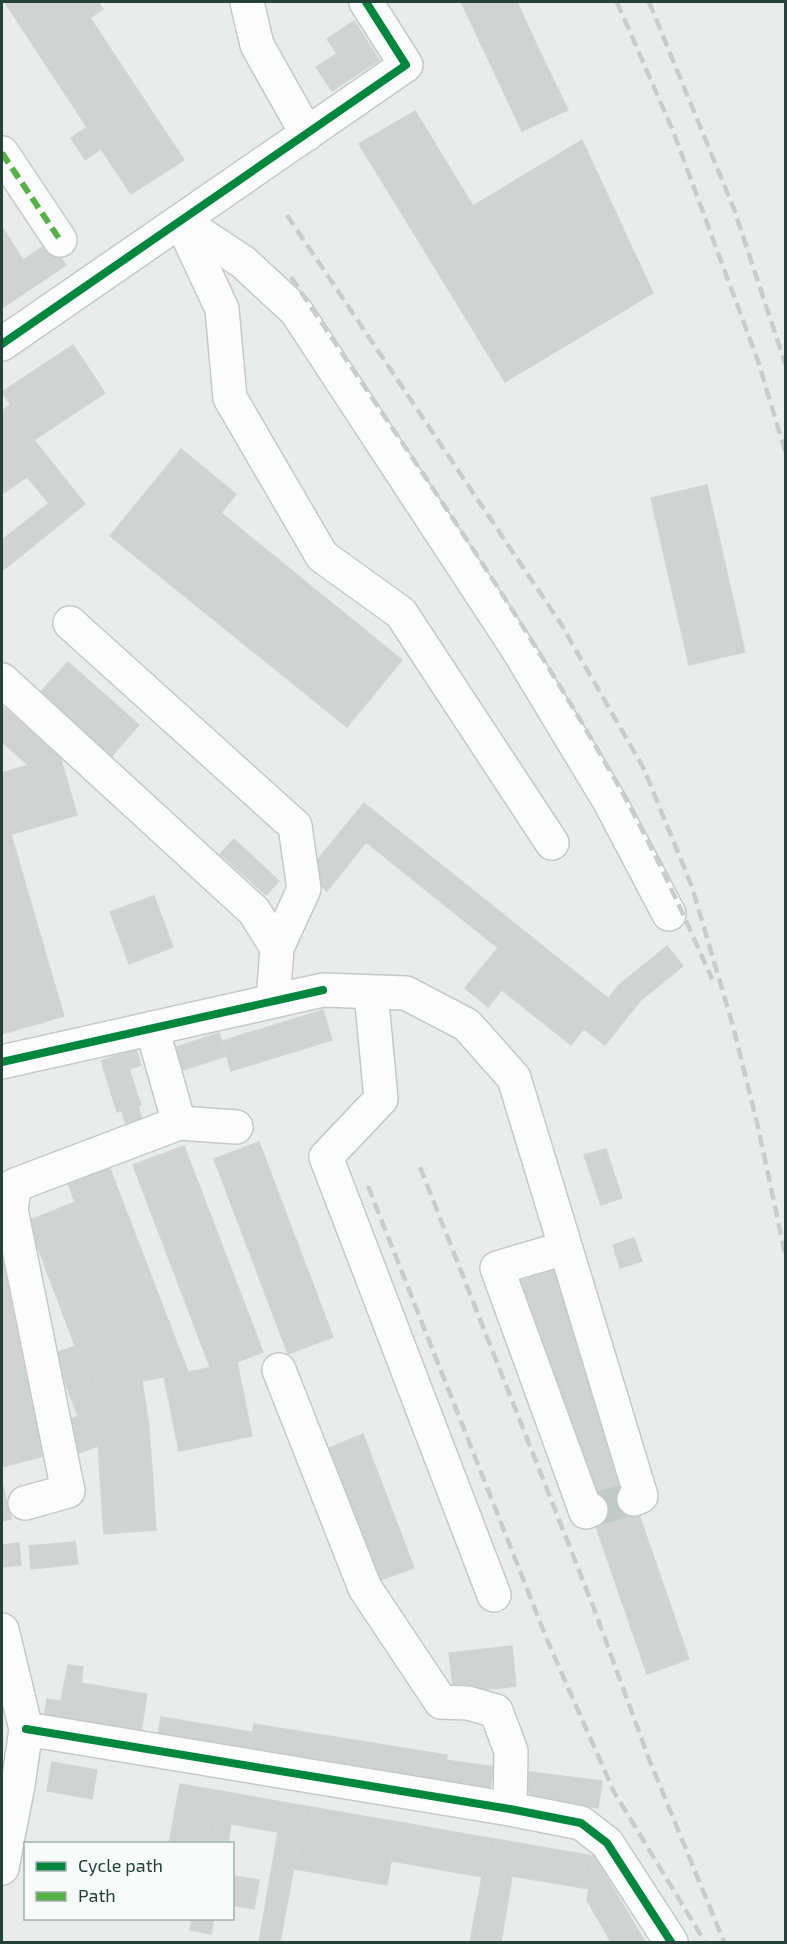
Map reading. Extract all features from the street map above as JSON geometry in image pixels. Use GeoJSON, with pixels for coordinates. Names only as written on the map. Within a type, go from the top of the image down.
{"type":"FeatureCollection","features":[{"type":"Feature","properties":{"kind":"street"},"geometry":{"type":"LineString","coordinates":[[247,2],[257,45],[307,134]]}},
{"type":"Feature","properties":{"kind":"street"},"geometry":{"type":"LineString","coordinates":[[2,344],[406,65],[366,2]]}},
{"type":"Feature","properties":{"kind":"street"},"geometry":{"type":"LineString","coordinates":[[2,153],[60,240]]}},
{"type":"Feature","properties":{"kind":"street"},"geometry":{"type":"LineString","coordinates":[[181,221],[222,309],[230,398],[322,556],[401,612],[552,843]]}},
{"type":"Feature","properties":{"kind":"street"},"geometry":{"type":"LineString","coordinates":[[181,221],[243,262],[296,311],[517,648],[610,802],[669,914]]}},
{"type":"Feature","properties":{"kind":"street"},"geometry":{"type":"LineString","coordinates":[[70,623],[295,826],[304,889],[277,948],[273,1001]]}},
{"type":"Feature","properties":{"kind":"street"},"geometry":{"type":"LineString","coordinates":[[2,680],[254,911],[277,948]]}},
{"type":"Feature","properties":{"kind":"street"},"geometry":{"type":"LineString","coordinates":[[2,1062],[323,990],[406,993],[467,1025],[514,1078],[641,1496],[634,1499]]}},
{"type":"Feature","properties":{"kind":"street"},"geometry":{"type":"LineString","coordinates":[[371,992],[381,1099],[326,1157],[494,1595]]}},
{"type":"Feature","properties":{"kind":"street"},"geometry":{"type":"LineString","coordinates":[[152,1028],[179,1123]]}},
{"type":"Feature","properties":{"kind":"street"},"geometry":{"type":"LineString","coordinates":[[25,1503],[68,1491],[10,1209],[8,1183],[179,1123],[236,1127]]}},
{"type":"Feature","properties":{"kind":"street"},"geometry":{"type":"LineString","coordinates":[[566,1248],[497,1268],[586,1512],[591,1510]]}},
{"type":"Feature","properties":{"kind":"street"},"geometry":{"type":"LineString","coordinates":[[279,1370],[365,1588],[441,1702],[468,1703],[496,1711],[511,1751],[510,1809]]}},
{"type":"Feature","properties":{"kind":"street"},"geometry":{"type":"LineString","coordinates":[[2,1630],[26,1729],[2,1869]]}},
{"type":"Feature","properties":{"kind":"street"},"geometry":{"type":"LineString","coordinates":[[26,1729],[510,1809],[581,1823],[607,1843],[671,1942]]}},
{"type":"Feature","properties":{"kind":"building"},"geometry":{"type":"Polygon","coordinates":[[[10,2],[98,2],[103,9],[90,18],[184,160],[131,194],[101,149],[85,160],[71,138],[87,127],[6,4],[10,2]]]}},
{"type":"Feature","properties":{"kind":"building"},"geometry":{"type":"Polygon","coordinates":[[[461,2],[517,2],[537,46],[492,67],[461,2]]]}},
{"type":"Feature","properties":{"kind":"building"},"geometry":{"type":"Polygon","coordinates":[[[354,21],[379,60],[332,91],[316,67],[337,54],[327,39],[354,21]]]}},
{"type":"Feature","properties":{"kind":"building"},"geometry":{"type":"Polygon","coordinates":[[[537,46],[568,110],[522,131],[492,67],[537,46]]]}},
{"type":"Feature","properties":{"kind":"building"},"geometry":{"type":"Polygon","coordinates":[[[415,111],[473,206],[418,240],[359,144],[415,111]]]}},
{"type":"Feature","properties":{"kind":"building"},"geometry":{"type":"Polygon","coordinates":[[[582,140],[653,293],[560,349],[473,206],[582,140]]]}},
{"type":"Feature","properties":{"kind":"building"},"geometry":{"type":"Polygon","coordinates":[[[473,206],[560,349],[505,382],[418,240],[473,206]]]}},
{"type":"Feature","properties":{"kind":"building"},"geometry":{"type":"Polygon","coordinates":[[[2,227],[23,260],[50,242],[66,265],[2,308],[2,227]]]}},
{"type":"Feature","properties":{"kind":"building"},"geometry":{"type":"Polygon","coordinates":[[[73,345],[105,393],[34,440],[2,392],[73,345]]]}},
{"type":"Feature","properties":{"kind":"building"},"geometry":{"type":"Polygon","coordinates":[[[11,404],[34,440],[2,461],[2,411],[11,404]]]}},
{"type":"Feature","properties":{"kind":"building"},"geometry":{"type":"Polygon","coordinates":[[[34,440],[85,504],[2,571],[2,540],[49,503],[27,477],[2,494],[2,461],[34,440]]]}},
{"type":"Feature","properties":{"kind":"building"},"geometry":{"type":"Polygon","coordinates":[[[181,449],[236,494],[221,513],[402,660],[347,727],[110,536],[181,449]]]}},
{"type":"Feature","properties":{"kind":"building"},"geometry":{"type":"Polygon","coordinates":[[[707,485],[745,652],[689,665],[651,498],[707,485]]]}},
{"type":"Feature","properties":{"kind":"building"},"geometry":{"type":"Polygon","coordinates":[[[68,662],[139,725],[110,758],[38,695],[68,662]]]}},
{"type":"Feature","properties":{"kind":"building"},"geometry":{"type":"Polygon","coordinates":[[[2,706],[60,756],[29,766],[2,742],[2,706]]]}},
{"type":"Feature","properties":{"kind":"building"},"geometry":{"type":"Polygon","coordinates":[[[60,756],[77,815],[2,837],[2,773],[60,756]]]}},
{"type":"Feature","properties":{"kind":"building"},"geometry":{"type":"Polygon","coordinates":[[[364,803],[539,943],[488,1007],[465,988],[498,948],[366,842],[327,891],[306,874],[364,803]]]}},
{"type":"Feature","properties":{"kind":"building"},"geometry":{"type":"Polygon","coordinates":[[[11,834],[48,962],[2,976],[2,837],[11,834]]]}},
{"type":"Feature","properties":{"kind":"building"},"geometry":{"type":"Polygon","coordinates":[[[234,839],[279,881],[266,895],[220,854],[234,839]]]}},
{"type":"Feature","properties":{"kind":"building"},"geometry":{"type":"Polygon","coordinates":[[[154,896],[173,947],[129,964],[110,912],[154,896]]]}},
{"type":"Feature","properties":{"kind":"building"},"geometry":{"type":"Polygon","coordinates":[[[539,943],[608,998],[571,1045],[502,990],[539,943]]]}},
{"type":"Feature","properties":{"kind":"building"},"geometry":{"type":"Polygon","coordinates":[[[667,946],[683,966],[640,1001],[605,1045],[584,1029],[619,985],[667,946]]]}},
{"type":"Feature","properties":{"kind":"building"},"geometry":{"type":"Polygon","coordinates":[[[48,962],[64,1016],[2,1034],[2,976],[48,962]]]}},
{"type":"Feature","properties":{"kind":"building"},"geometry":{"type":"Polygon","coordinates":[[[323,1010],[332,1040],[231,1071],[222,1041],[323,1010]]]}},
{"type":"Feature","properties":{"kind":"building"},"geometry":{"type":"Polygon","coordinates":[[[219,1033],[226,1056],[180,1071],[173,1048],[219,1033]]]}},
{"type":"Feature","properties":{"kind":"building"},"geometry":{"type":"Polygon","coordinates":[[[136,1049],[141,1065],[129,1069],[141,1105],[138,1106],[145,1129],[129,1135],[122,1111],[117,1112],[101,1061],[136,1049]]]}},
{"type":"Feature","properties":{"kind":"building"},"geometry":{"type":"Polygon","coordinates":[[[259,1142],[333,1337],[288,1354],[214,1159],[259,1142]]]}},
{"type":"Feature","properties":{"kind":"building"},"geometry":{"type":"Polygon","coordinates":[[[184,1146],[263,1352],[237,1362],[210,1367],[133,1165],[184,1146]]]}},
{"type":"Feature","properties":{"kind":"building"},"geometry":{"type":"Polygon","coordinates":[[[606,1149],[622,1198],[601,1205],[584,1155],[606,1149]]]}},
{"type":"Feature","properties":{"kind":"building"},"geometry":{"type":"Polygon","coordinates":[[[109,1166],[188,1372],[92,1391],[28,1221],[75,1202],[67,1181],[109,1166]]]}},
{"type":"Feature","properties":{"kind":"building"},"geometry":{"type":"Polygon","coordinates":[[[634,1238],[642,1261],[620,1268],[613,1245],[634,1238]]]}},
{"type":"Feature","properties":{"kind":"building"},"geometry":{"type":"Polygon","coordinates":[[[2,1255],[51,1454],[2,1467],[2,1255]]]}},
{"type":"Feature","properties":{"kind":"building"},"geometry":{"type":"Polygon","coordinates":[[[554,1269],[689,1659],[647,1674],[512,1284],[554,1269]]]}},
{"type":"Feature","properties":{"kind":"building"},"geometry":{"type":"Polygon","coordinates":[[[75,1346],[92,1391],[142,1381],[149,1426],[74,1455],[62,1423],[78,1416],[54,1354],[75,1346]]]}},
{"type":"Feature","properties":{"kind":"building"},"geometry":{"type":"Polygon","coordinates":[[[237,1362],[252,1436],[179,1451],[164,1377],[237,1362]]]}},
{"type":"Feature","properties":{"kind":"building"},"geometry":{"type":"Polygon","coordinates":[[[149,1426],[156,1530],[104,1534],[98,1445],[149,1426]]]}},
{"type":"Feature","properties":{"kind":"building"},"geometry":{"type":"Polygon","coordinates":[[[363,1434],[414,1568],[377,1581],[327,1449],[363,1434]]]}},
{"type":"Feature","properties":{"kind":"building"},"geometry":{"type":"Polygon","coordinates":[[[2,1482],[11,1519],[2,1521],[2,1482]]]}},
{"type":"Feature","properties":{"kind":"building"},"geometry":{"type":"Polygon","coordinates":[[[75,1542],[78,1564],[31,1569],[29,1546],[75,1542]]]}},
{"type":"Feature","properties":{"kind":"building"},"geometry":{"type":"Polygon","coordinates":[[[19,1543],[21,1565],[2,1567],[2,1545],[19,1543]]]}},
{"type":"Feature","properties":{"kind":"building"},"geometry":{"type":"Polygon","coordinates":[[[512,1646],[516,1686],[454,1693],[449,1653],[512,1646]]]}},
{"type":"Feature","properties":{"kind":"building"},"geometry":{"type":"Polygon","coordinates":[[[68,1665],[83,1667],[81,1683],[147,1694],[140,1738],[43,1722],[47,1699],[61,1701],[68,1665]]]}},
{"type":"Feature","properties":{"kind":"building"},"geometry":{"type":"Polygon","coordinates":[[[161,1717],[252,1732],[249,1755],[157,1741],[161,1717]]]}},
{"type":"Feature","properties":{"kind":"building"},"geometry":{"type":"Polygon","coordinates":[[[254,1724],[447,1755],[442,1786],[249,1755],[254,1724]]]}},
{"type":"Feature","properties":{"kind":"building"},"geometry":{"type":"Polygon","coordinates":[[[446,1760],[494,1767],[489,1794],[442,1786],[446,1760]]]}},
{"type":"Feature","properties":{"kind":"building"},"geometry":{"type":"Polygon","coordinates":[[[52,1762],[97,1770],[92,1799],[47,1791],[52,1762]]]}},
{"type":"Feature","properties":{"kind":"building"},"geometry":{"type":"Polygon","coordinates":[[[522,1771],[602,1781],[598,1808],[532,1799],[521,1780],[522,1771]]]}},
{"type":"Feature","properties":{"kind":"building"},"geometry":{"type":"Polygon","coordinates":[[[180,1784],[215,1790],[205,1842],[169,1842],[180,1784]]]}},
{"type":"Feature","properties":{"kind":"building"},"geometry":{"type":"Polygon","coordinates":[[[215,1790],[305,1806],[280,1942],[259,1942],[278,1832],[231,1824],[228,1842],[205,1842],[215,1790]]]}},
{"type":"Feature","properties":{"kind":"building"},"geometry":{"type":"Polygon","coordinates":[[[305,1806],[398,1822],[387,1885],[294,1869],[305,1806]]]}},
{"type":"Feature","properties":{"kind":"building"},"geometry":{"type":"Polygon","coordinates":[[[398,1822],[489,1838],[482,1877],[391,1861],[398,1822]]]}},
{"type":"Feature","properties":{"kind":"building"},"geometry":{"type":"Polygon","coordinates":[[[489,1838],[594,1856],[589,1889],[512,1876],[501,1942],[470,1942],[489,1838]]]}},
{"type":"Feature","properties":{"kind":"building"},"geometry":{"type":"Polygon","coordinates":[[[594,1856],[645,1942],[611,1942],[587,1900],[594,1856]]]}},
{"type":"Feature","properties":{"kind":"building"},"geometry":{"type":"Polygon","coordinates":[[[234,1876],[259,1880],[254,1909],[234,1905],[234,1876]]]}},
{"type":"Feature","properties":{"kind":"building"},"geometry":{"type":"Polygon","coordinates":[[[192,1920],[214,1920],[211,1934],[190,1930],[192,1920]]]}},
{"type":"Feature","properties":{"kind":"tunnel"},"geometry":{"type":"LineString","coordinates":[[591,1510],[634,1499]]}},
{"type":"Feature","properties":{"kind":"railway"},"geometry":{"type":"LineString","coordinates":[[617,2],[673,131],[758,361],[786,454]]}},
{"type":"Feature","properties":{"kind":"railway"},"geometry":{"type":"LineString","coordinates":[[649,2],[734,209],[786,366]]}},
{"type":"Feature","properties":{"kind":"railway"},"geometry":{"type":"LineString","coordinates":[[287,215],[561,624],[644,769],[692,887],[733,1026],[758,1127],[786,1258]]}},
{"type":"Feature","properties":{"kind":"railway"},"geometry":{"type":"LineString","coordinates":[[291,277],[465,537],[549,668],[651,846],[712,979]]}},
{"type":"Feature","properties":{"kind":"railway"},"geometry":{"type":"LineString","coordinates":[[420,1167],[593,1606],[649,1759],[724,1942]]}},
{"type":"Feature","properties":{"kind":"railway"},"geometry":{"type":"LineString","coordinates":[[368,1186],[548,1642],[614,1792],[705,1942]]}},
{"type":"Feature","properties":{"kind":"marked path"},"geometry":{"type":"LineString","coordinates":[[2,153],[60,240]]}},
{"type":"Feature","properties":{"kind":"cycle path"},"geometry":{"type":"LineString","coordinates":[[2,344],[406,65],[366,2]]}},
{"type":"Feature","properties":{"kind":"cycle path"},"geometry":{"type":"LineString","coordinates":[[2,1062],[323,990]]}},
{"type":"Feature","properties":{"kind":"cycle path"},"geometry":{"type":"LineString","coordinates":[[26,1729],[510,1809],[581,1823],[607,1843],[671,1942]]}}]}
